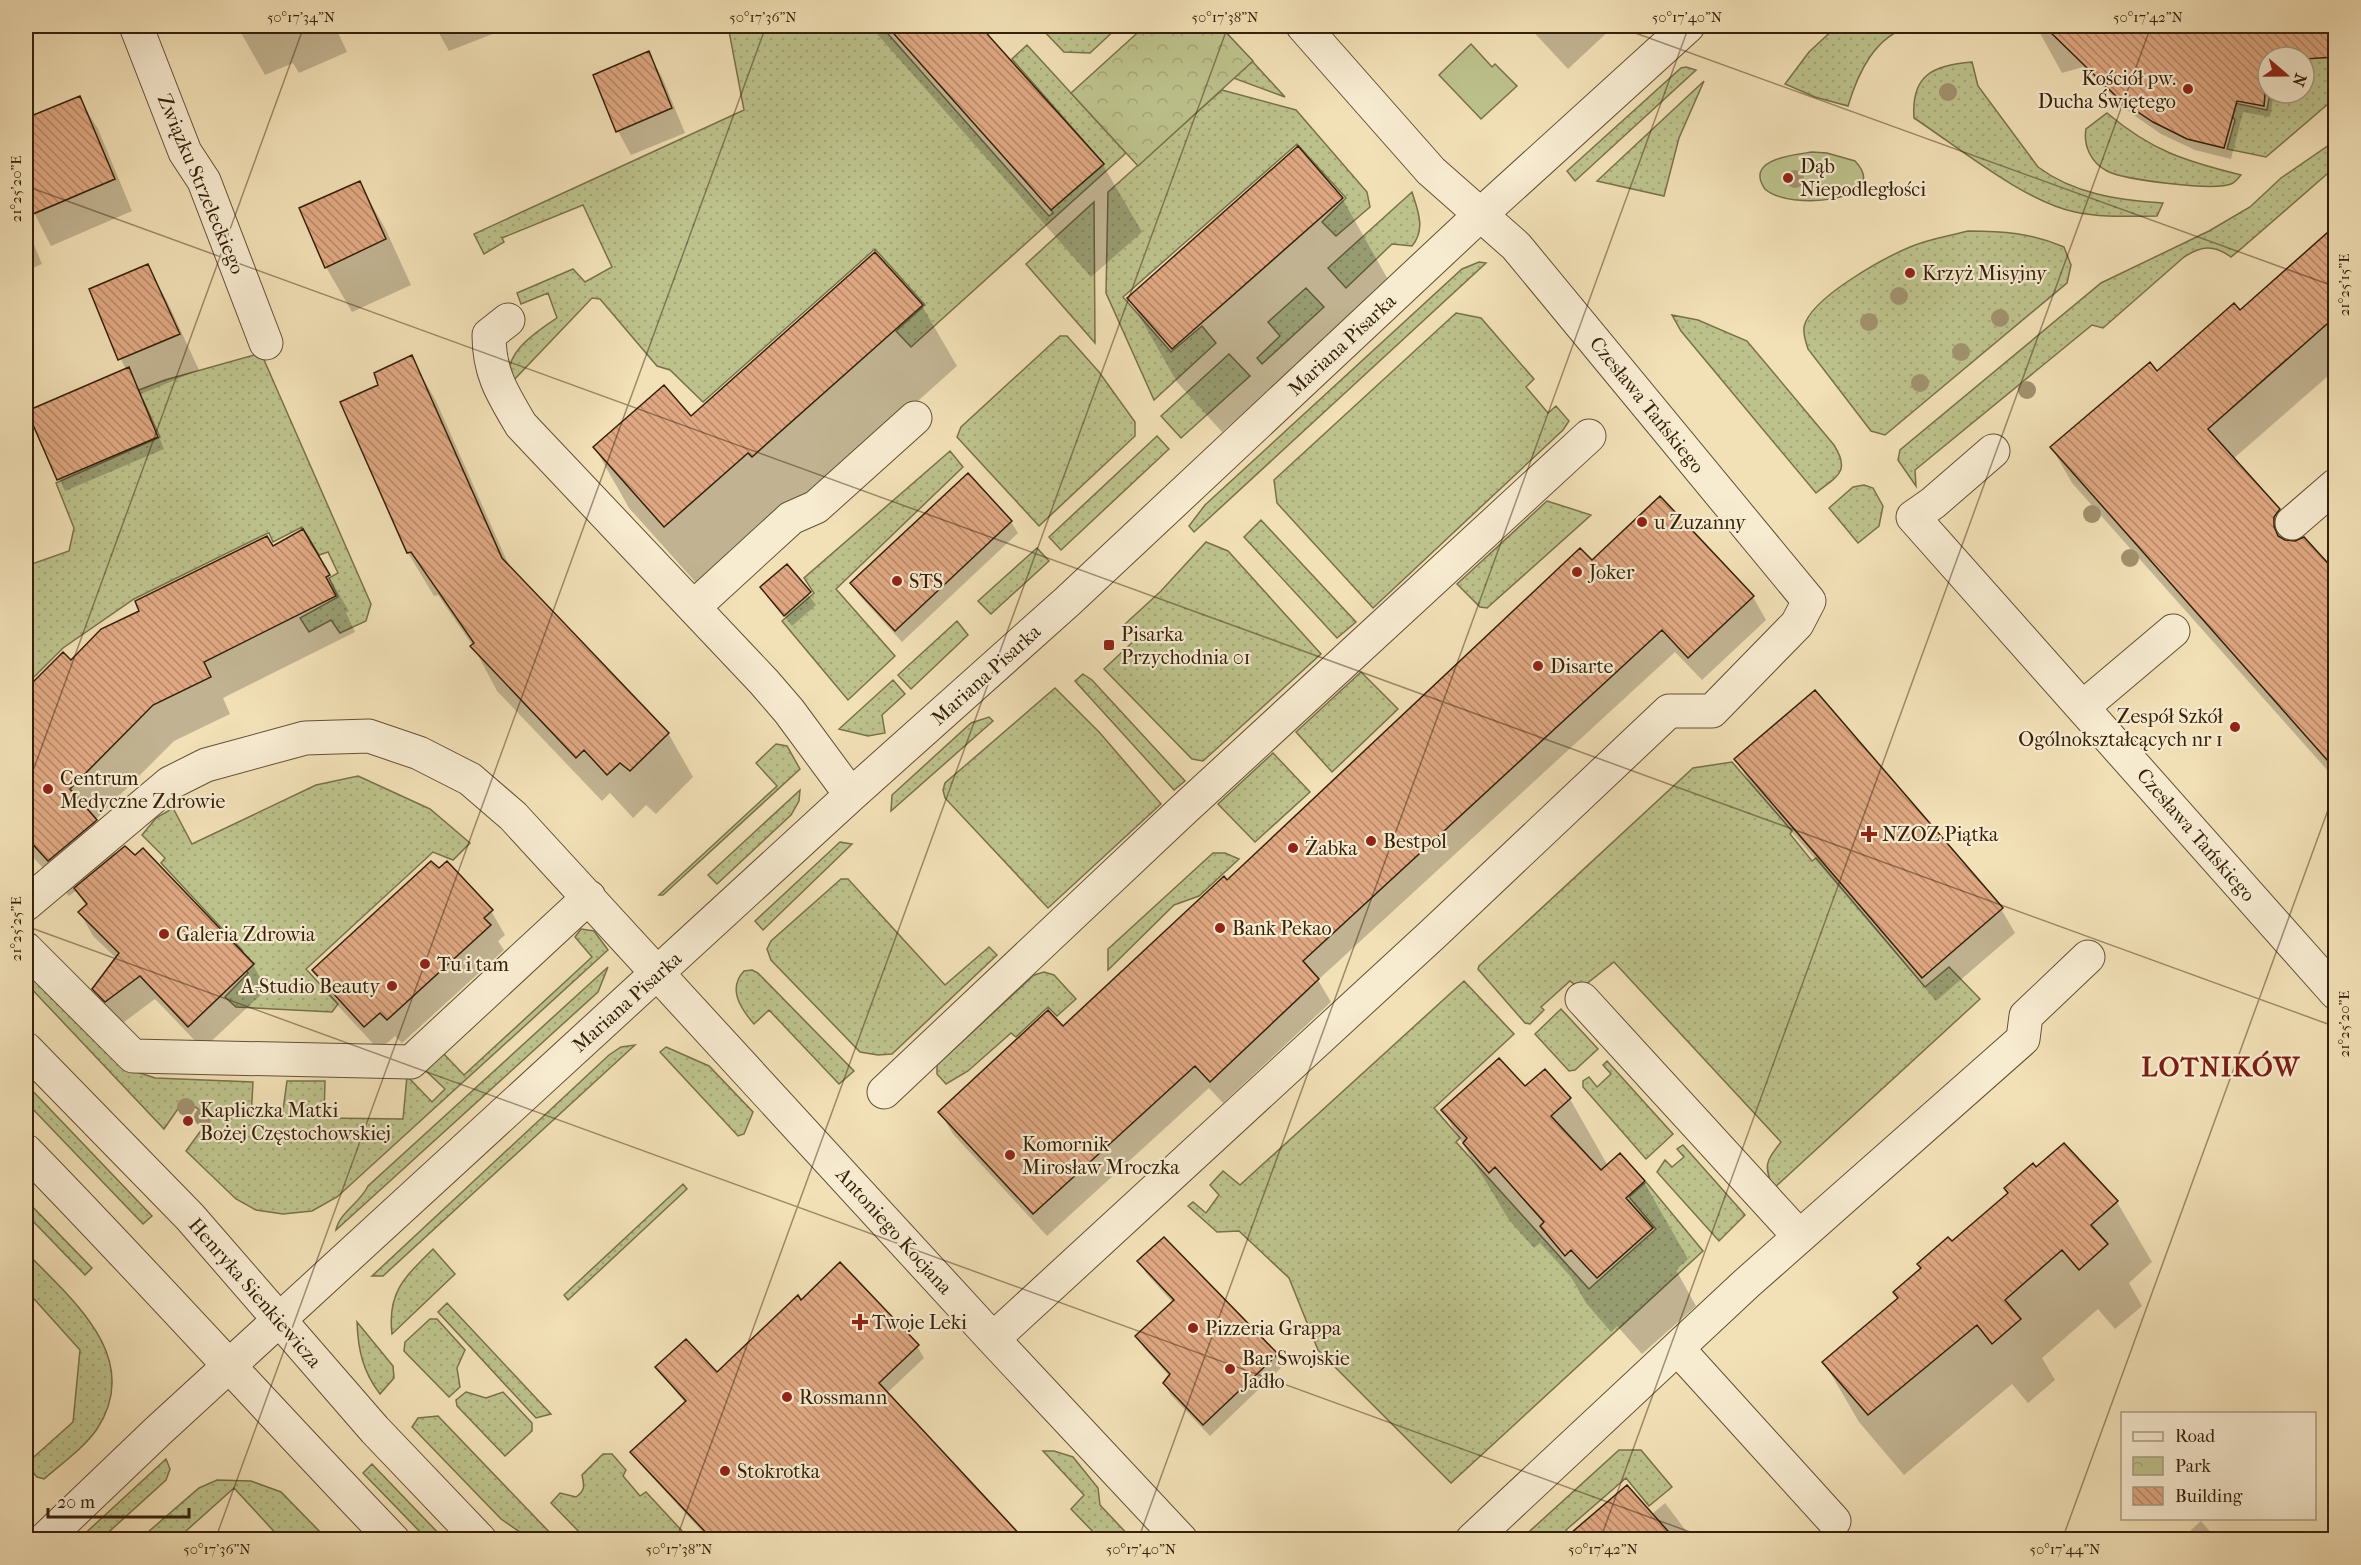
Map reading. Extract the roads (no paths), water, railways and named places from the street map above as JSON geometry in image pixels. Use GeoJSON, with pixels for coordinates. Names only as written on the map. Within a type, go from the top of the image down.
{"type":"FeatureCollection","features":[{"type":"Feature","properties":{"kind":"street","name":"Związku Strzeleckiego"},"geometry":{"type":"LineString","coordinates":[[136,26],[185,153],[204,181],[266,343]]}},
{"type":"Feature","properties":{"kind":"street","name":"Czesława Tańskiego"},"geometry":{"type":"LineString","coordinates":[[993,1339],[1458,911],[1669,711],[1712,711],[1797,624],[1809,601],[1516,246],[1431,171],[1303,26]]}},
{"type":"Feature","properties":{"kind":"street","name":"Mariana Pisarka"},"geometry":{"type":"LineString","coordinates":[[44,1539],[851,795],[1068,601],[1480,215],[1688,26]]}},
{"type":"Feature","properties":{"kind":"street"},"geometry":{"type":"LineString","coordinates":[[508,320],[489,335],[489,360],[504,398],[521,425],[695,606],[789,711],[851,795]]}},
{"type":"Feature","properties":{"kind":"street"},"geometry":{"type":"LineString","coordinates":[[695,606],[791,518],[816,507],[915,418]]}},
{"type":"Feature","properties":{"kind":"street"},"geometry":{"type":"LineString","coordinates":[[884,1092],[1356,650],[1590,436]]}},
{"type":"Feature","properties":{"kind":"street","name":"Czesława Tańskiego"},"geometry":{"type":"LineString","coordinates":[[1993,451],[1933,503],[1912,517],[2336,993]]}},
{"type":"Feature","properties":{"kind":"street"},"geometry":{"type":"LineString","coordinates":[[2292,524],[2336,485]]}},
{"type":"Feature","properties":{"kind":"street"},"geometry":{"type":"LineString","coordinates":[[2083,707],[2173,631]]}},
{"type":"Feature","properties":{"kind":"street","name":"Antoniego Kocjana"},"geometry":{"type":"LineString","coordinates":[[26,904],[170,783],[206,765],[305,738],[335,735],[369,736],[419,753],[470,779],[513,816],[589,897],[993,1339],[1181,1539]]}},
{"type":"Feature","properties":{"kind":"street"},"geometry":{"type":"LineString","coordinates":[[26,949],[133,1056],[411,1062],[589,897]]}},
{"type":"Feature","properties":{"kind":"street"},"geometry":{"type":"LineString","coordinates":[[1472,1539],[1799,1236],[2023,1039],[2026,1016],[2088,957]]}},
{"type":"Feature","properties":{"kind":"street"},"geometry":{"type":"LineString","coordinates":[[1582,999],[1799,1236]]}},
{"type":"Feature","properties":{"kind":"street","name":"Henryka Sienkiewicza"},"geometry":{"type":"LineString","coordinates":[[26,1049],[190,1217],[375,1430],[480,1539]]}},
{"type":"Feature","properties":{"kind":"street"},"geometry":{"type":"LineString","coordinates":[[26,1151],[138,1266],[393,1539]]}},
{"type":"Feature","properties":{"kind":"street"},"geometry":{"type":"LineString","coordinates":[[1678,1349],[1834,1521]]}},
{"type":"Feature","properties":{"kind":"place","name":"Kościół pw. Ducha Świętego"},"geometry":{"type":"Point","coordinates":[2188,89]}},
{"type":"Feature","properties":{"kind":"place","name":"Dąb Niepodległości"},"geometry":{"type":"Point","coordinates":[1788,178]}},
{"type":"Feature","properties":{"kind":"place","name":"Krzyż Misyjny"},"geometry":{"type":"Point","coordinates":[1910,273]}},
{"type":"Feature","properties":{"kind":"place","name":"u Zuzanny"},"geometry":{"type":"Point","coordinates":[1642,522]}},
{"type":"Feature","properties":{"kind":"place","name":"Joker"},"geometry":{"type":"Point","coordinates":[1577,572]}},
{"type":"Feature","properties":{"kind":"place","name":"STS"},"geometry":{"type":"Point","coordinates":[897,581]}},
{"type":"Feature","properties":{"kind":"place","name":"Pisarka Przychodnia 01"},"geometry":{"type":"Point","coordinates":[1109,645]}},
{"type":"Feature","properties":{"kind":"place","name":"Disarte"},"geometry":{"type":"Point","coordinates":[1538,666]}},
{"type":"Feature","properties":{"kind":"place","name":"Zespół Szkół Ogólnokształcących nr 1"},"geometry":{"type":"Point","coordinates":[2235,727]}},
{"type":"Feature","properties":{"kind":"place","name":"Centrum Medyczne Zdrowie"},"geometry":{"type":"Point","coordinates":[48,789]}},
{"type":"Feature","properties":{"kind":"place","name":"NZOZ Piątka"},"geometry":{"type":"Point","coordinates":[1869,834]}},
{"type":"Feature","properties":{"kind":"place","name":"Bestpol"},"geometry":{"type":"Point","coordinates":[1371,841]}},
{"type":"Feature","properties":{"kind":"place","name":"Żabka"},"geometry":{"type":"Point","coordinates":[1293,848]}},
{"type":"Feature","properties":{"kind":"place","name":"Bank Pekao"},"geometry":{"type":"Point","coordinates":[1220,928]}},
{"type":"Feature","properties":{"kind":"place","name":"Galeria Zdrowia"},"geometry":{"type":"Point","coordinates":[164,934]}},
{"type":"Feature","properties":{"kind":"place","name":"Tu i tam"},"geometry":{"type":"Point","coordinates":[425,964]}},
{"type":"Feature","properties":{"kind":"place","name":"A-Studio Beauty"},"geometry":{"type":"Point","coordinates":[392,986]}},
{"type":"Feature","properties":{"kind":"place","name":"Kapliczka Matki Bożej Częstochowskiej"},"geometry":{"type":"Point","coordinates":[188,1121]}},
{"type":"Feature","properties":{"kind":"place","name":"Komornik Mirosław Mroczka"},"geometry":{"type":"Point","coordinates":[1010,1155]}},
{"type":"Feature","properties":{"kind":"place","name":"Twoje Leki"},"geometry":{"type":"Point","coordinates":[860,1322]}},
{"type":"Feature","properties":{"kind":"place","name":"Pizzeria Grappa"},"geometry":{"type":"Point","coordinates":[1193,1328]}},
{"type":"Feature","properties":{"kind":"place","name":"Bar Swojskie Jadło"},"geometry":{"type":"Point","coordinates":[1230,1369]}},
{"type":"Feature","properties":{"kind":"place","name":"Rossmann"},"geometry":{"type":"Point","coordinates":[787,1397]}},
{"type":"Feature","properties":{"kind":"place","name":"Stokrotka"},"geometry":{"type":"Point","coordinates":[725,1471]}},
{"type":"Feature","properties":{"kind":"district","name":"LOTNIKÓW"},"geometry":{"type":"Point","coordinates":[2221,1067]}}]}
